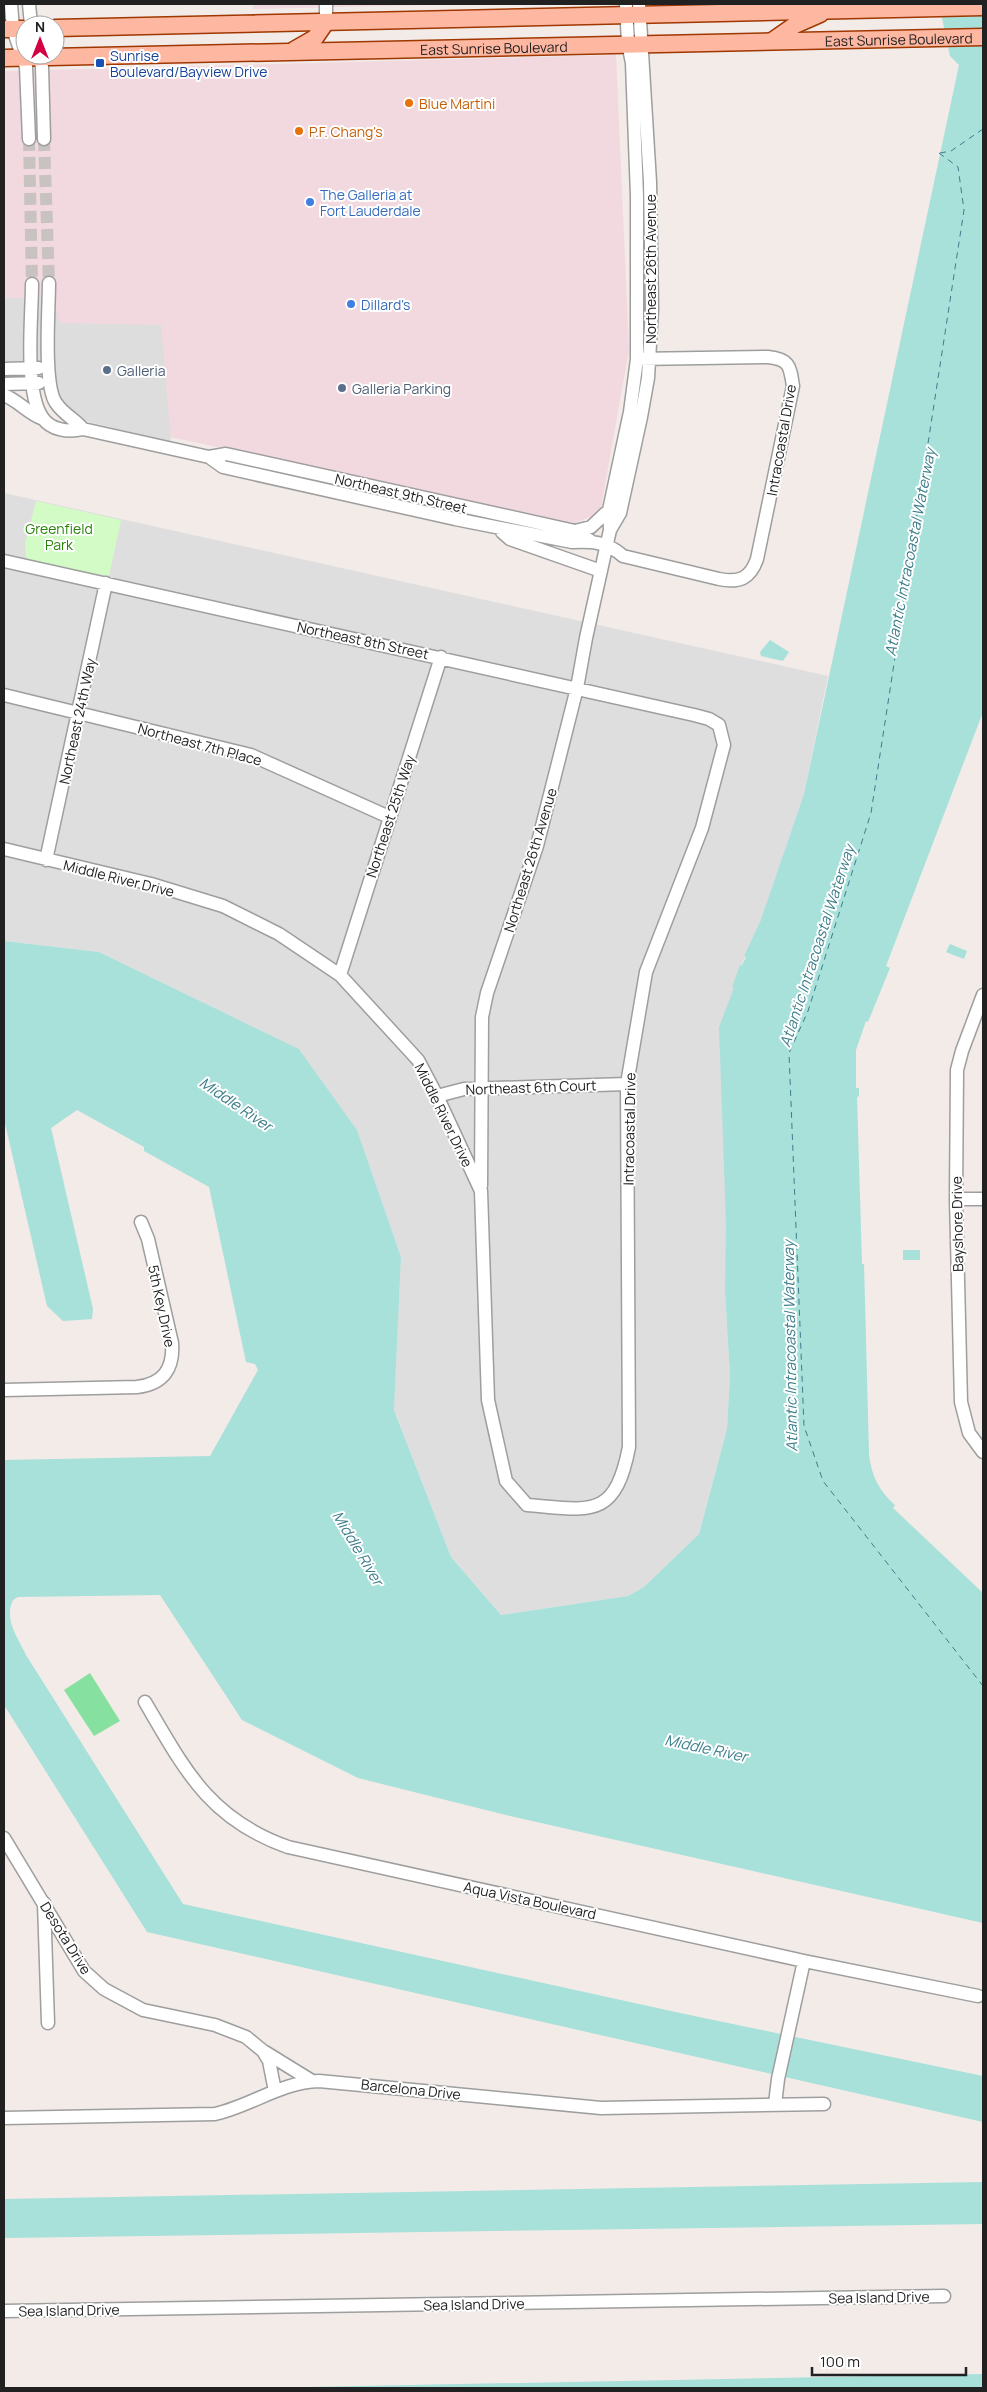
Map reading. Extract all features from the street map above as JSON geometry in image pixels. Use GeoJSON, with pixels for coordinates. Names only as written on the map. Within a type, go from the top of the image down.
{"type":"FeatureCollection","features":[{"type":"Feature","properties":{"kind":"main road","name":"East Sunrise Boulevard"},"geometry":{"type":"LineString","coordinates":[[65,28],[326,22],[634,9],[827,11],[983,7]]}},
{"type":"Feature","properties":{"kind":"main road"},"geometry":{"type":"LineString","coordinates":[[772,41],[795,25],[827,11]]}},
{"type":"Feature","properties":{"kind":"main road"},"geometry":{"type":"LineString","coordinates":[[292,51],[315,38],[326,22]]}},
{"type":"Feature","properties":{"kind":"main road","name":"East Sunrise Boulevard"},"geometry":{"type":"LineString","coordinates":[[65,56],[983,37]]}},
{"type":"Feature","properties":{"kind":"street"},"geometry":{"type":"LineString","coordinates":[[11,4],[14,29]]}},
{"type":"Feature","properties":{"kind":"street"},"geometry":{"type":"LineString","coordinates":[[326,4],[326,22]]}},
{"type":"Feature","properties":{"kind":"street","name":"Northeast 26th Avenue"},"geometry":{"type":"LineString","coordinates":[[610,530],[620,513],[642,407],[643,359],[632,63],[635,43],[634,9]]}},
{"type":"Feature","properties":{"kind":"street"},"geometry":{"type":"LineString","coordinates":[[28,65],[26,67],[29,139]]}},
{"type":"Feature","properties":{"kind":"street"},"geometry":{"type":"LineString","coordinates":[[40,65],[42,67],[44,139]]}},
{"type":"Feature","properties":{"kind":"street","name":"Northeast 9th Street"},"geometry":{"type":"LineString","coordinates":[[49,283],[49,383],[54,401],[66,416],[75,419],[83,429]]}},
{"type":"Feature","properties":{"kind":"street"},"geometry":{"type":"LineString","coordinates":[[32,284],[32,383],[37,407],[43,419]]}},
{"type":"Feature","properties":{"kind":"street","name":"Intracoastal Drive"},"geometry":{"type":"LineString","coordinates":[[643,359],[768,356],[785,362],[791,368],[793,386],[790,403],[757,559],[748,576]]}},
{"type":"Feature","properties":{"kind":"street","name":"Northeast 26th Avenue"},"geometry":{"type":"LineString","coordinates":[[481,1192],[482,1017],[487,994],[537,846],[577,688],[610,530],[609,510],[643,359]]}},
{"type":"Feature","properties":{"kind":"street"},"geometry":{"type":"LineString","coordinates":[[4,369],[49,368]]}},
{"type":"Feature","properties":{"kind":"street"},"geometry":{"type":"LineString","coordinates":[[4,384],[49,383]]}},
{"type":"Feature","properties":{"kind":"street","name":"Northeast 9th Street"},"geometry":{"type":"LineString","coordinates":[[4,395],[18,401],[31,414],[58,429],[70,432],[83,429],[209,457],[226,454],[575,531],[591,541]]}},
{"type":"Feature","properties":{"kind":"street","name":"Northeast 9th Street"},"geometry":{"type":"LineString","coordinates":[[209,457],[223,467],[499,528],[572,542],[591,541],[607,545],[623,556],[719,579],[737,580],[748,576]]}},
{"type":"Feature","properties":{"kind":"street"},"geometry":{"type":"LineString","coordinates":[[575,531],[591,527],[609,510]]}},
{"type":"Feature","properties":{"kind":"street","name":"Northeast 9th Street"},"geometry":{"type":"LineString","coordinates":[[499,528],[510,539],[601,571]]}},
{"type":"Feature","properties":{"kind":"street","name":"Northeast 8th Street"},"geometry":{"type":"LineString","coordinates":[[4,561],[442,657],[694,715],[709,719],[719,725]]}},
{"type":"Feature","properties":{"kind":"street","name":"Northeast 24th Way"},"geometry":{"type":"LineString","coordinates":[[46,860],[106,583]]}},
{"type":"Feature","properties":{"kind":"street","name":"Northeast 25th Way"},"geometry":{"type":"LineString","coordinates":[[340,975],[442,657]]}},
{"type":"Feature","properties":{"kind":"street","name":"Northeast 7th Place"},"geometry":{"type":"LineString","coordinates":[[4,695],[251,755],[390,817]]}},
{"type":"Feature","properties":{"kind":"street","name":"Intracoastal Drive"},"geometry":{"type":"LineString","coordinates":[[567,1508],[584,1508],[609,1499],[622,1478],[629,1446],[627,1084],[646,972],[702,828],[724,745],[719,725]]}},
{"type":"Feature","properties":{"kind":"street","name":"Middle River Drive"},"geometry":{"type":"LineString","coordinates":[[4,849],[151,884],[223,906],[279,934],[340,975],[418,1060],[437,1096],[481,1192],[488,1400],[506,1481],[527,1505],[567,1508]]}},
{"type":"Feature","properties":{"kind":"street","name":"Bayshore Drive"},"geometry":{"type":"LineString","coordinates":[[983,995],[962,1050],[957,1070],[956,1199],[961,1402],[969,1433],[983,1452]]}},
{"type":"Feature","properties":{"kind":"street","name":"Northeast 6th Court"},"geometry":{"type":"LineString","coordinates":[[437,1096],[452,1090],[481,1088],[627,1084]]}},
{"type":"Feature","properties":{"kind":"street"},"geometry":{"type":"LineString","coordinates":[[956,1199],[983,1199]]}},
{"type":"Feature","properties":{"kind":"street","name":"5th Key Drive"},"geometry":{"type":"LineString","coordinates":[[4,1390],[137,1387],[154,1383],[166,1374],[172,1360],[172,1351],[148,1239],[141,1222]]}},
{"type":"Feature","properties":{"kind":"street","name":"Aqua Vista Boulevard"},"geometry":{"type":"LineString","coordinates":[[145,1702],[181,1763],[206,1796],[236,1821],[273,1841],[307,1851],[804,1961],[978,1996]]}},
{"type":"Feature","properties":{"kind":"street","name":"Desota Drive"},"geometry":{"type":"LineString","coordinates":[[4,1838],[84,1971],[104,1989],[143,2010],[223,2027],[246,2037],[263,2051],[312,2081]]}},
{"type":"Feature","properties":{"kind":"street"},"geometry":{"type":"LineString","coordinates":[[44,1902],[48,2023]]}},
{"type":"Feature","properties":{"kind":"street"},"geometry":{"type":"LineString","coordinates":[[775,2104],[778,2079],[804,1961]]}},
{"type":"Feature","properties":{"kind":"street"},"geometry":{"type":"LineString","coordinates":[[263,2051],[271,2066],[275,2091]]}},
{"type":"Feature","properties":{"kind":"street","name":"Barcelona Drive"},"geometry":{"type":"LineString","coordinates":[[4,2118],[204,2115],[236,2108],[275,2091],[312,2081],[601,2108],[824,2104]]}},
{"type":"Feature","properties":{"kind":"street","name":"Sea Island Drive"},"geometry":{"type":"LineString","coordinates":[[4,2311],[944,2296]]}},
{"type":"Feature","properties":{"kind":"shaded area"},"geometry":{"type":"Polygon","coordinates":[[[253,4],[468,4],[253,9],[253,4]]]}},
{"type":"Feature","properties":{"kind":"shaded area"},"geometry":{"type":"Polygon","coordinates":[[[616,55],[629,350],[600,513],[574,523],[85,419],[56,360],[4,362],[4,71],[616,55]]]}},
{"type":"Feature","properties":{"kind":"shaded area","name":"Galleria"},"geometry":{"type":"Polygon","coordinates":[[[4,298],[53,298],[59,323],[161,325],[171,442],[77,419],[53,400],[49,370],[4,370],[4,298]]]}},
{"type":"Feature","properties":{"kind":"shaded area"},"geometry":{"type":"Polygon","coordinates":[[[4,493],[828,676],[804,794],[760,922],[732,987],[734,988],[725,1291],[730,1376],[727,1429],[699,1534],[644,1587],[628,1596],[501,1615],[451,1557],[394,1409],[401,1257],[357,1130],[299,1049],[99,952],[4,941],[4,493]]]}},
{"type":"Feature","properties":{"kind":"green space","name":"Greenfield Park"},"geometry":{"type":"Polygon","coordinates":[[[36,501],[121,520],[109,576],[49,565],[26,558],[25,544],[36,501]]]}},
{"type":"Feature","properties":{"kind":"green space"},"geometry":{"type":"Polygon","coordinates":[[[90,1673],[120,1721],[94,1736],[64,1690],[90,1673]]]}},
{"type":"Feature","properties":{"kind":"water"},"geometry":{"type":"Polygon","coordinates":[[[939,4],[983,4],[983,712],[886,966],[890,968],[868,1022],[866,1021],[856,1050],[856,1088],[859,1088],[859,1096],[857,1097],[862,1264],[864,1264],[869,1454],[872,1469],[880,1488],[895,1505],[893,1508],[983,1593],[983,1923],[506,1815],[358,1778],[242,1720],[160,1595],[18,1597],[13,1600],[10,1614],[13,1628],[26,1655],[183,1904],[680,2013],[983,2076],[983,2122],[147,1932],[4,1705],[4,1460],[210,1456],[258,1370],[255,1364],[246,1362],[209,1187],[144,1151],[144,1147],[77,1110],[51,1128],[93,1309],[92,1319],[63,1321],[47,1306],[4,1119],[4,941],[99,952],[299,1049],[357,1130],[401,1257],[394,1410],[451,1557],[501,1615],[628,1596],[644,1587],[699,1534],[727,1429],[730,1376],[725,1291],[726,1224],[719,1027],[734,988],[732,987],[740,965],[742,965],[746,957],[744,956],[760,922],[804,794],[959,65],[950,56],[939,4]]]}},
{"type":"Feature","properties":{"kind":"water"},"geometry":{"type":"Polygon","coordinates":[[[770,640],[789,652],[783,661],[761,656],[760,652],[770,640]]]}},
{"type":"Feature","properties":{"kind":"water"},"geometry":{"type":"Polygon","coordinates":[[[950,944],[967,951],[964,959],[946,952],[950,944]]]}},
{"type":"Feature","properties":{"kind":"water"},"geometry":{"type":"Polygon","coordinates":[[[903,1250],[920,1250],[920,1260],[903,1260],[903,1250]]]}},
{"type":"Feature","properties":{"kind":"water"},"geometry":{"type":"Polygon","coordinates":[[[983,2182],[983,2224],[4,2238],[4,2199],[983,2182]]]}},
{"type":"Feature","properties":{"kind":"water"},"geometry":{"type":"Polygon","coordinates":[[[983,2374],[983,2388],[256,2388],[983,2374]]]}},
{"type":"Feature","properties":{"kind":"ferry route"},"geometry":{"type":"LineString","coordinates":[[940,153],[951,151],[983,129]]}},
{"type":"Feature","properties":{"kind":"ferry route"},"geometry":{"type":"LineString","coordinates":[[939,153],[958,167],[964,210],[871,813],[808,1011],[789,1053],[804,1426],[823,1481],[983,1686]]}},
{"type":"Feature","properties":{"kind":"tunnel"},"geometry":{"type":"LineString","coordinates":[[29,139],[32,284]]}},
{"type":"Feature","properties":{"kind":"tunnel"},"geometry":{"type":"LineString","coordinates":[[44,139],[49,283]]}},
{"type":"Feature","properties":{"kind":"place","name":"Sunrise Boulevard/Bayview Drive"},"geometry":{"type":"Point","coordinates":[100,63]}},
{"type":"Feature","properties":{"kind":"place","name":"Blue Martini"},"geometry":{"type":"Point","coordinates":[409,103]}},
{"type":"Feature","properties":{"kind":"place","name":"P.F. Chang's"},"geometry":{"type":"Point","coordinates":[299,131]}},
{"type":"Feature","properties":{"kind":"place","name":"The Galleria at Fort Lauderdale"},"geometry":{"type":"Point","coordinates":[310,202]}},
{"type":"Feature","properties":{"kind":"place","name":"Dillard's"},"geometry":{"type":"Point","coordinates":[351,304]}},
{"type":"Feature","properties":{"kind":"place","name":"Galleria"},"geometry":{"type":"Point","coordinates":[107,370]}},
{"type":"Feature","properties":{"kind":"place","name":"Galleria Parking"},"geometry":{"type":"Point","coordinates":[342,388]}},
{"type":"Feature","properties":{"kind":"water label","name":"Atlantic Intracoastal Waterway"},"geometry":{"type":"Point","coordinates":[910,552]}},
{"type":"Feature","properties":{"kind":"water label","name":"Atlantic Intracoastal Waterway"},"geometry":{"type":"Point","coordinates":[817,946]}},
{"type":"Feature","properties":{"kind":"water label","name":"Middle River"},"geometry":{"type":"Point","coordinates":[236,1104]}},
{"type":"Feature","properties":{"kind":"water label","name":"Atlantic Intracoastal Waterway"},"geometry":{"type":"Point","coordinates":[790,1346]}},
{"type":"Feature","properties":{"kind":"water label","name":"Middle River"},"geometry":{"type":"Point","coordinates":[358,1548]}},
{"type":"Feature","properties":{"kind":"water label","name":"Middle River"},"geometry":{"type":"Point","coordinates":[706,1748]}}]}
